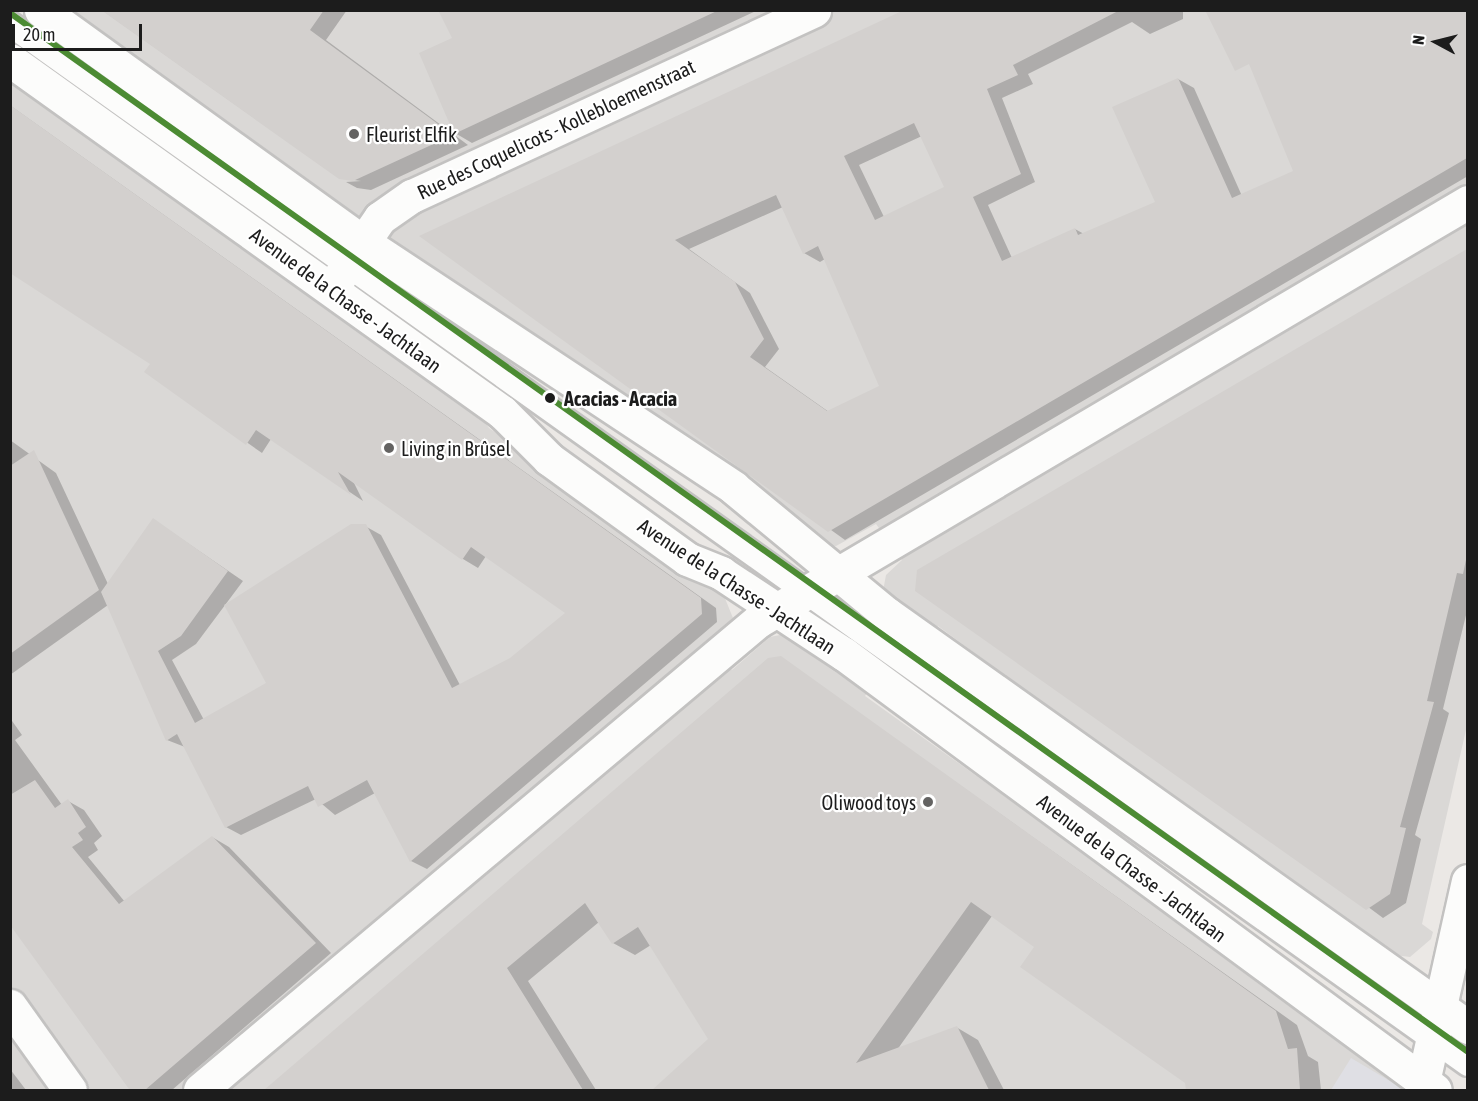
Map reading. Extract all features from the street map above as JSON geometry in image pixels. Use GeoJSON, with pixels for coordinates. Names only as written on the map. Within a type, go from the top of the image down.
{"type":"FeatureCollection","features":[{"type":"Feature","properties":{"kind":"street","name":"Avenue de la Chasse - Jachtlaan"},"geometry":{"type":"LineString","coordinates":[[41,10],[347,265],[549,459],[678,552],[777,610],[1426,1088]]}},
{"type":"Feature","properties":{"kind":"street","name":"Rue des Coquelicots - Kollebloemenstraat"},"geometry":{"type":"LineString","coordinates":[[347,265],[380,218],[412,196],[814,10]]}},
{"type":"Feature","properties":{"kind":"street","name":"Avenue de la Chasse - Jachtlaan"},"geometry":{"type":"LineString","coordinates":[[10,60],[347,265],[734,488],[836,573],[1467,1028]]}},
{"type":"Feature","properties":{"kind":"street"},"geometry":{"type":"LineString","coordinates":[[200,1090],[777,610],[836,573],[1467,202]]}},
{"type":"Feature","properties":{"kind":"street"},"geometry":{"type":"LineString","coordinates":[[1426,1088],[1432,1039],[1467,881]]}},
{"type":"Feature","properties":{"kind":"street"},"geometry":{"type":"LineString","coordinates":[[10,1006],[70,1090]]}},
{"type":"Feature","properties":{"kind":"lane","name":"Avenue de la Chasse - Jachtlaan"},"geometry":{"type":"LineString","coordinates":[[10,24],[1467,1064]]}},
{"type":"Feature","properties":{"kind":"shaded area"},"geometry":{"type":"Polygon","coordinates":[[[53,11],[1467,11],[1468,721],[1422,924],[1433,932],[1431,939],[1410,957],[1379,953],[938,626],[931,637],[883,591],[886,575],[902,560],[876,524],[836,546],[823,545],[433,267],[424,277],[53,11]]]}},
{"type":"Feature","properties":{"kind":"shaded area"},"geometry":{"type":"Polygon","coordinates":[[[10,52],[470,402],[489,428],[724,596],[733,618],[710,646],[732,670],[770,637],[790,633],[871,687],[865,696],[1395,1076],[1400,1090],[11,1090],[10,52]]]}},
{"type":"Feature","properties":{"kind":"shaded area"},"geometry":{"type":"Polygon","coordinates":[[[1351,1058],[1405,1090],[1331,1090],[1351,1058]]]}},
{"type":"Feature","properties":{"kind":"building"},"geometry":{"type":"Polygon","coordinates":[[[101,10],[324,10],[310,30],[453,135],[353,181],[339,179],[101,10]]]}},
{"type":"Feature","properties":{"kind":"building"},"geometry":{"type":"Polygon","coordinates":[[[438,10],[719,10],[454,134],[419,53],[452,38],[438,10]]]}},
{"type":"Feature","properties":{"kind":"building"},"geometry":{"type":"Polygon","coordinates":[[[904,10],[1120,10],[1013,65],[1018,75],[987,89],[1021,174],[973,197],[1002,261],[1075,228],[1078,235],[1155,202],[1112,107],[1178,78],[1232,198],[1293,171],[1249,64],[1235,71],[1205,10],[1467,10],[1467,158],[828,532],[419,236],[904,10]],[[914,123],[844,156],[875,220],[944,187],[914,123]],[[776,195],[675,240],[735,282],[764,339],[750,357],[827,411],[879,386],[818,246],[803,254],[776,195]]]}},
{"type":"Feature","properties":{"kind":"building"},"geometry":{"type":"Polygon","coordinates":[[[10,105],[701,598],[702,614],[410,862],[367,780],[318,807],[308,786],[225,828],[177,734],[166,741],[101,592],[153,518],[228,571],[181,636],[158,651],[195,723],[266,683],[224,605],[351,524],[366,524],[452,688],[510,658],[565,613],[471,547],[462,560],[338,472],[351,495],[256,430],[246,445],[144,372],[150,364],[10,273],[10,105]]]}},
{"type":"Feature","properties":{"kind":"building"},"geometry":{"type":"Polygon","coordinates":[[[1467,249],[1467,555],[1463,574],[1457,573],[1427,701],[1434,702],[1400,827],[1406,828],[1390,894],[1366,910],[915,591],[917,570],[1467,249]]]}},
{"type":"Feature","properties":{"kind":"building"},"geometry":{"type":"Polygon","coordinates":[[[34,450],[99,590],[10,654],[10,466],[34,450]]]}},
{"type":"Feature","properties":{"kind":"building"},"geometry":{"type":"Polygon","coordinates":[[[781,656],[1276,1011],[1288,1049],[1297,1048],[1300,1090],[1186,1090],[1185,1083],[1020,967],[1034,947],[971,902],[856,1063],[957,1026],[989,1090],[652,1090],[708,1039],[638,927],[612,944],[585,903],[507,968],[583,1090],[264,1090],[768,658],[781,656]]]}},
{"type":"Feature","properties":{"kind":"building"},"geometry":{"type":"Polygon","coordinates":[[[35,780],[55,808],[68,799],[86,827],[78,833],[83,840],[72,847],[119,904],[212,836],[316,943],[145,1090],[129,1089],[10,925],[10,795],[35,780]]]}},
{"type":"Feature","properties":{"kind":"transit line"},"geometry":{"type":"LineString","coordinates":[[10,13],[1468,1052]]}},
{"type":"Feature","properties":{"kind":"place","name":"Fleurist Elfik"},"geometry":{"type":"Point","coordinates":[354,134]}},
{"type":"Feature","properties":{"kind":"place","name":"Acacias - Acacia"},"geometry":{"type":"Point","coordinates":[550,398]}},
{"type":"Feature","properties":{"kind":"place","name":"Living in Brûsel"},"geometry":{"type":"Point","coordinates":[389,448]}},
{"type":"Feature","properties":{"kind":"place","name":"Oliwood toys"},"geometry":{"type":"Point","coordinates":[928,802]}}]}
